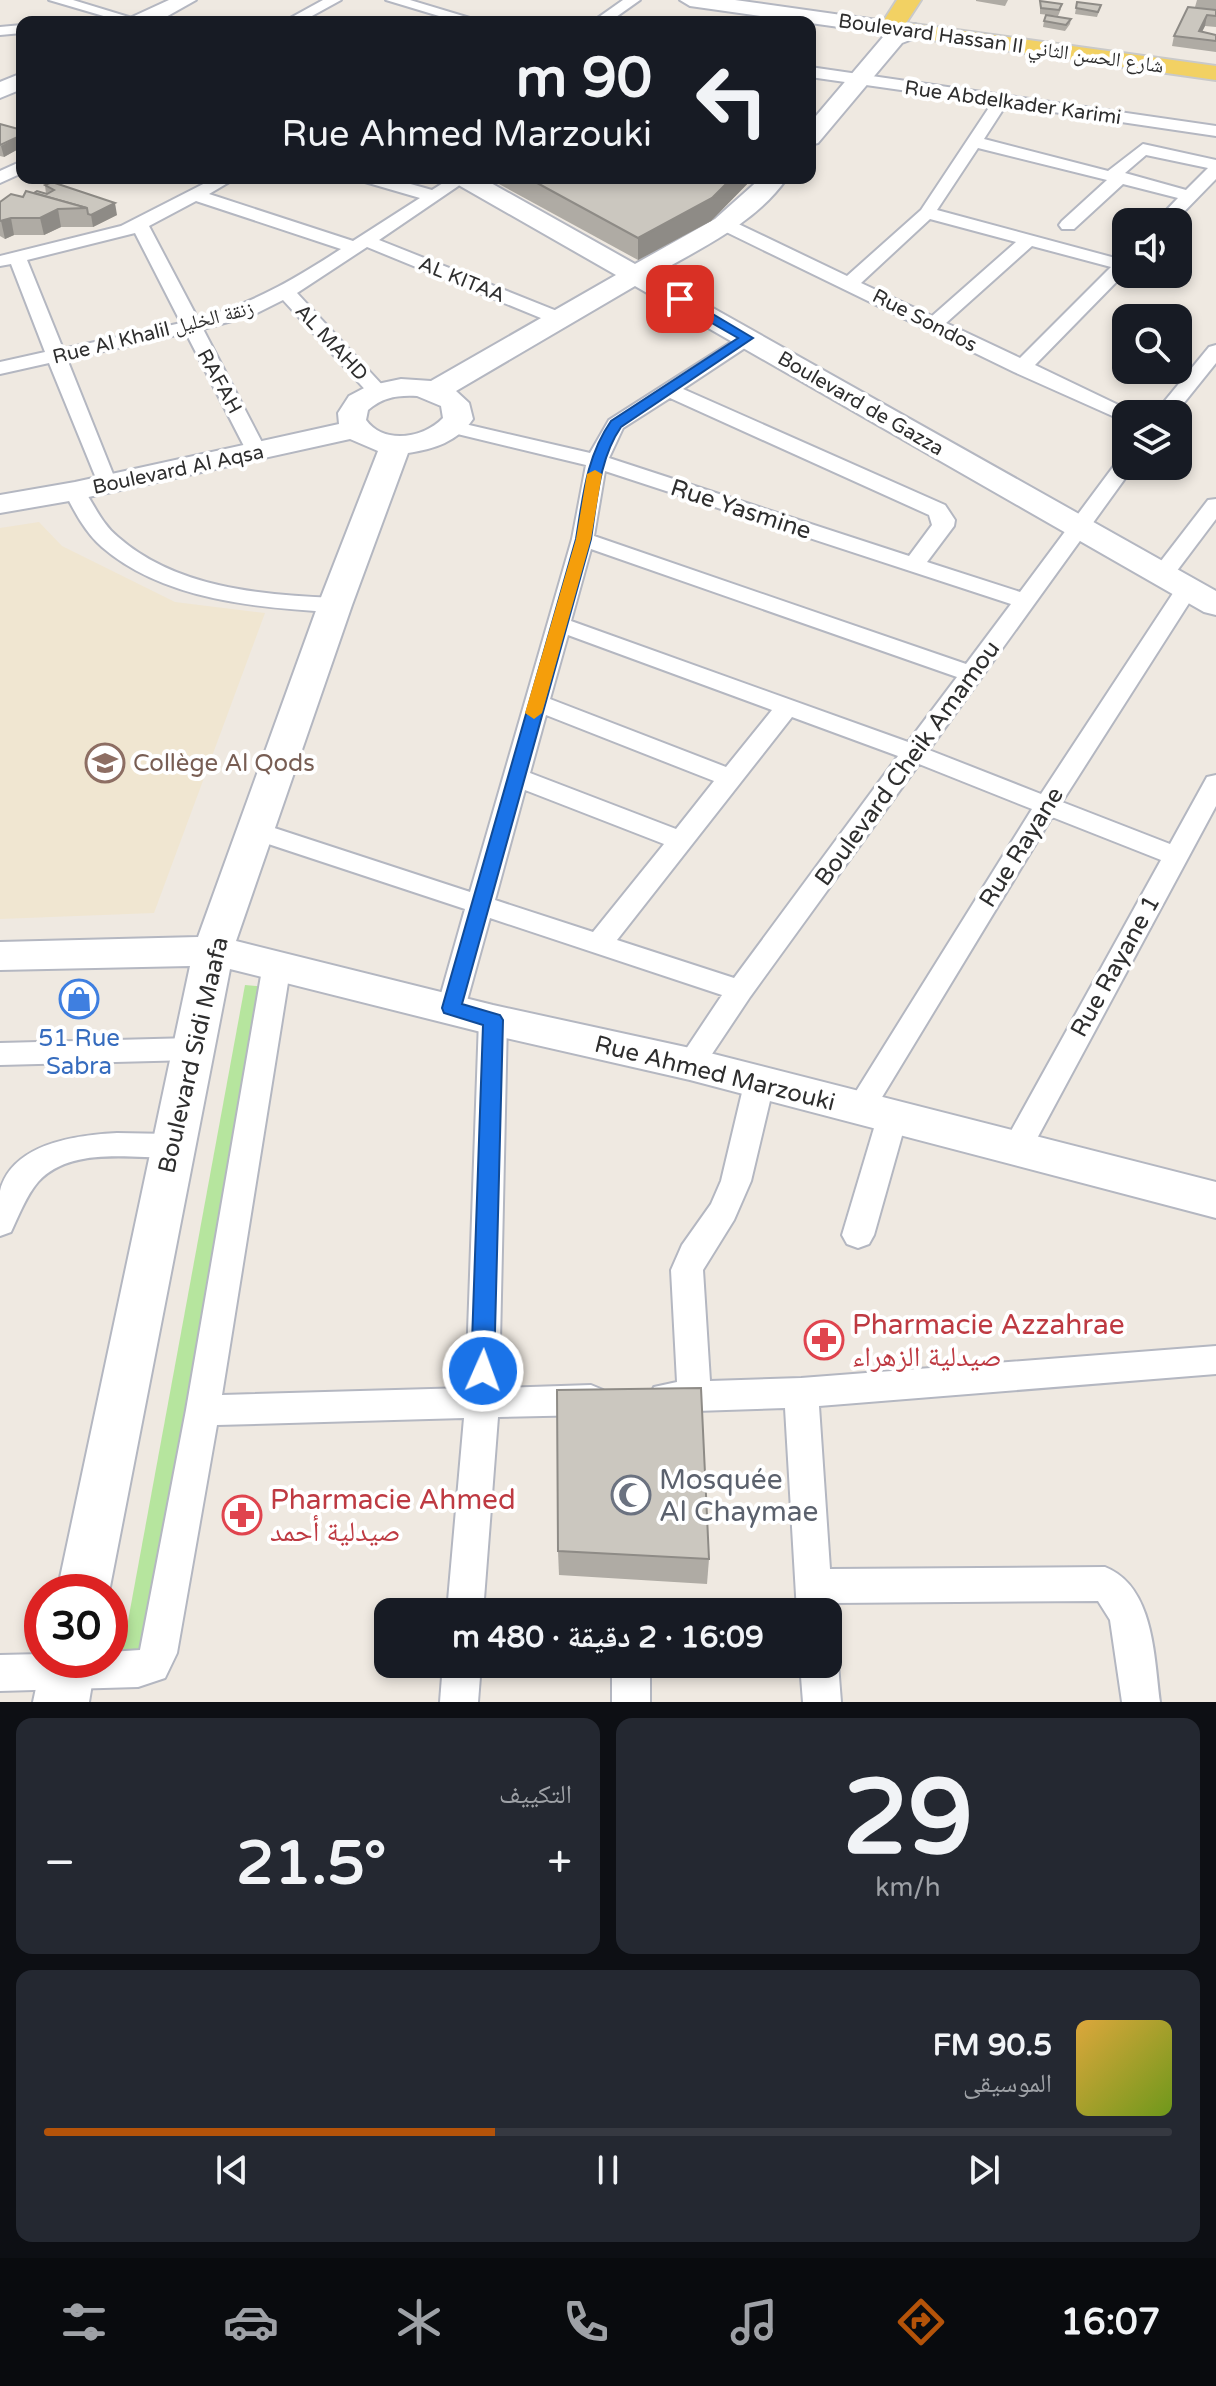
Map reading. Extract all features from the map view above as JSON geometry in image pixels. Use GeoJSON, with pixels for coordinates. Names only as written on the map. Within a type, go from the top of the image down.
{"type":"FeatureCollection","features":[{"type":"Feature","properties":{"kind":"main road"},"geometry":{"type":"LineString","coordinates":[[900,32],[909,0]]}},
{"type":"Feature","properties":{"kind":"main road"},"geometry":{"type":"LineString","coordinates":[[900,32],[932,0]]}},
{"type":"Feature","properties":{"kind":"main road","name":"Boulevard Hassan II شارع الحسن الثاني"},"geometry":{"type":"LineString","coordinates":[[900,32],[1216,73]]}},
{"type":"Feature","properties":{"kind":"street"},"geometry":{"type":"LineString","coordinates":[[56,0],[110,16]]}},
{"type":"Feature","properties":{"kind":"street"},"geometry":{"type":"LineString","coordinates":[[135,16],[157,3],[186,0]]}},
{"type":"Feature","properties":{"kind":"street"},"geometry":{"type":"LineString","coordinates":[[302,16],[334,0]]}},
{"type":"Feature","properties":{"kind":"street"},"geometry":{"type":"LineString","coordinates":[[608,16],[633,0]]}},
{"type":"Feature","properties":{"kind":"street","name":"Boulevard Hassan II شارع الحسن الثاني"},"geometry":{"type":"LineString","coordinates":[[690,0],[795,16]]}},
{"type":"Feature","properties":{"kind":"street"},"geometry":{"type":"LineString","coordinates":[[403,1],[456,16]]}},
{"type":"Feature","properties":{"kind":"street"},"geometry":{"type":"LineString","coordinates":[[157,3],[178,16]]}},
{"type":"Feature","properties":{"kind":"street"},"geometry":{"type":"LineString","coordinates":[[435,16],[442,12]]}},
{"type":"Feature","properties":{"kind":"street","name":"Boulevard Hassan II شارع الحسن الثاني"},"geometry":{"type":"LineString","coordinates":[[816,19],[900,32]]}},
{"type":"Feature","properties":{"kind":"street"},"geometry":{"type":"LineString","coordinates":[[816,127],[900,32]]}},
{"type":"Feature","properties":{"kind":"street","name":"Rue Abdelkader Karimi"},"geometry":{"type":"LineString","coordinates":[[816,73],[1216,131]]}},
{"type":"Feature","properties":{"kind":"street"},"geometry":{"type":"LineString","coordinates":[[850,283],[927,213],[1002,100]]}},
{"type":"Feature","properties":{"kind":"street"},"geometry":{"type":"LineString","coordinates":[[975,142],[1189,196]]}},
{"type":"Feature","properties":{"kind":"street"},"geometry":{"type":"LineString","coordinates":[[1068,225],[1143,149],[1216,167],[1177,208]]}},
{"type":"Feature","properties":{"kind":"street"},"geometry":{"type":"LineString","coordinates":[[0,487],[104,475],[57,358],[9,259],[140,225],[218,184]]}},
{"type":"Feature","properties":{"kind":"street"},"geometry":{"type":"LineString","coordinates":[[392,184],[433,196]]}},
{"type":"Feature","properties":{"kind":"street","name":"Rue Al Khalil زنقة الخليل"},"geometry":{"type":"LineString","coordinates":[[0,368],[57,358],[246,311],[286,292],[453,184]]}},
{"type":"Feature","properties":{"kind":"street","name":"Boulevard de Gazza"},"geometry":{"type":"LineString","coordinates":[[474,184],[1216,605]]}},
{"type":"Feature","properties":{"kind":"street"},"geometry":{"type":"LineString","coordinates":[[435,391],[724,224],[769,184]]}},
{"type":"Feature","properties":{"kind":"street","name":"AL KITAA"},"geometry":{"type":"LineString","coordinates":[[197,196],[359,244],[560,319]]}},
{"type":"Feature","properties":{"kind":"street"},"geometry":{"type":"LineString","coordinates":[[927,213],[1112,260]]}},
{"type":"Feature","properties":{"kind":"street","name":"Rue Sondos"},"geometry":{"type":"LineString","coordinates":[[724,224],[1112,410]]}},
{"type":"Feature","properties":{"kind":"street","name":"RAFAH"},"geometry":{"type":"LineString","coordinates":[[140,225],[190,327],[254,445]]}},
{"type":"Feature","properties":{"kind":"street"},"geometry":{"type":"LineString","coordinates":[[933,325],[1029,240]]}},
{"type":"Feature","properties":{"kind":"street"},"geometry":{"type":"LineString","coordinates":[[1021,368],[1112,276]]}},
{"type":"Feature","properties":{"kind":"street","name":"AL MAHD"},"geometry":{"type":"LineString","coordinates":[[286,292],[378,392]]}},
{"type":"Feature","properties":{"kind":"street"},"geometry":{"type":"LineString","coordinates":[[451,1008],[583,539],[597,461],[616,424],[747,338]]}},
{"type":"Feature","properties":{"kind":"street"},"geometry":{"type":"LineString","coordinates":[[1176,400],[1216,351]]}},
{"type":"Feature","properties":{"kind":"street"},"geometry":{"type":"LineString","coordinates":[[407,387],[435,391],[446,396],[457,407],[458,419],[452,427],[433,439],[396,444],[375,440],[354,420],[364,398],[378,392],[407,387]]}},
{"type":"Feature","properties":{"kind":"street"},"geometry":{"type":"LineString","coordinates":[[667,389],[937,510],[944,520],[943,526],[913,566]]}},
{"type":"Feature","properties":{"kind":"street","name":"Boulevard Al Aqsa"},"geometry":{"type":"LineString","coordinates":[[0,504],[75,491],[104,475],[254,445],[354,420]]}},
{"type":"Feature","properties":{"kind":"street","name":"Rue Yasmine"},"geometry":{"type":"LineString","coordinates":[[452,427],[597,461],[1027,602]]}},
{"type":"Feature","properties":{"kind":"street","name":"Boulevard Sidi Maafa"},"geometry":{"type":"LineString","coordinates":[[87,1574],[213,951],[335,605],[396,444]]}},
{"type":"Feature","properties":{"kind":"street","name":"Boulevard Cheik Amamou"},"geometry":{"type":"LineString","coordinates":[[690,1064],[740,990],[1027,602],[1113,480]]}},
{"type":"Feature","properties":{"kind":"street"},"geometry":{"type":"LineString","coordinates":[[75,491],[86,514],[112,544],[153,568],[226,592],[288,602],[335,605]]}},
{"type":"Feature","properties":{"kind":"street","name":"Rue Rayane"},"geometry":{"type":"LineString","coordinates":[[858,1235],[876,1113],[1216,505]]}},
{"type":"Feature","properties":{"kind":"street"},"geometry":{"type":"LineString","coordinates":[[583,539],[971,674]]}},
{"type":"Feature","properties":{"kind":"street"},"geometry":{"type":"LineString","coordinates":[[559,624],[914,753],[1175,856]]}},
{"type":"Feature","properties":{"kind":"street"},"geometry":{"type":"LineString","coordinates":[[537,703],[730,778]]}},
{"type":"Feature","properties":{"kind":"street"},"geometry":{"type":"LineString","coordinates":[[598,945],[786,708]]}},
{"type":"Feature","properties":{"kind":"street"},"geometry":{"type":"LineString","coordinates":[[515,777],[680,840]]}},
{"type":"Feature","properties":{"kind":"street","name":"Rue Rayane 1"},"geometry":{"type":"LineString","coordinates":[[1016,1149],[1216,783]]}},
{"type":"Feature","properties":{"kind":"street"},"geometry":{"type":"LineString","coordinates":[[256,831],[740,990]]}},
{"type":"Feature","properties":{"kind":"street","name":"Rue Ahmed Marzouki"},"geometry":{"type":"LineString","coordinates":[[0,956],[213,951],[277,964],[493,1020],[690,1064],[1216,1200]]}},
{"type":"Feature","properties":{"kind":"street"},"geometry":{"type":"LineString","coordinates":[[128,1670],[152,1665],[158,1653],[203,1410],[277,964]]}},
{"type":"Feature","properties":{"kind":"street"},"geometry":{"type":"LineString","coordinates":[[466,1598],[482,1403],[493,1020]]}},
{"type":"Feature","properties":{"kind":"street"},"geometry":{"type":"LineString","coordinates":[[0,1054],[192,1049]]}},
{"type":"Feature","properties":{"kind":"street"},"geometry":{"type":"LineString","coordinates":[[694,1396],[687,1270],[690,1256],[722,1212],[739,1175],[759,1084]]}},
{"type":"Feature","properties":{"kind":"street"},"geometry":{"type":"LineString","coordinates":[[0,1223],[30,1170],[52,1156],[77,1149],[171,1146]]}},
{"type":"Feature","properties":{"kind":"street"},"geometry":{"type":"LineString","coordinates":[[203,1410],[801,1393],[1216,1360]]}},
{"type":"Feature","properties":{"kind":"street"},"geometry":{"type":"LineString","coordinates":[[801,1393],[814,1598]]}},
{"type":"Feature","properties":{"kind":"street"},"geometry":{"type":"LineString","coordinates":[[833,1598],[1105,1584],[1120,1596],[1127,1611],[1141,1702]]}},
{"type":"Feature","properties":{"kind":"street"},"geometry":{"type":"LineString","coordinates":[[0,1673],[24,1675]]}},
{"type":"Feature","properties":{"kind":"street"},"geometry":{"type":"LineString","coordinates":[[459,1702],[461,1678]]}},
{"type":"Feature","properties":{"kind":"street"},"geometry":{"type":"LineString","coordinates":[[631,1678],[631,1702]]}},
{"type":"Feature","properties":{"kind":"street"},"geometry":{"type":"LineString","coordinates":[[820,1678],[822,1702]]}},
{"type":"Feature","properties":{"kind":"shaded area","name":"Collège Al Qods"},"geometry":{"type":"Polygon","coordinates":[[[39,522],[62,546],[175,602],[265,613],[154,913],[0,919],[0,528],[39,522]]]}},
{"type":"Feature","properties":{"kind":"green space"},"geometry":{"type":"Polygon","coordinates":[[[245,985],[266,987],[149,1659],[128,1659],[128,1621],[245,985]]]}},
{"type":"Feature","properties":{"kind":"building"},"geometry":{"type":"Polygon","coordinates":[[[1040,1],[1062,4],[1059,10],[1041,8],[1040,1]]]}},
{"type":"Feature","properties":{"kind":"building"},"geometry":{"type":"Polygon","coordinates":[[[1077,2],[1101,5],[1098,12],[1076,8],[1077,2]]]}},
{"type":"Feature","properties":{"kind":"building"},"geometry":{"type":"Polygon","coordinates":[[[1188,7],[1216,10],[1216,16],[1207,15],[1199,31],[1216,35],[1216,41],[1174,36],[1188,7]]]}},
{"type":"Feature","properties":{"kind":"building"},"geometry":{"type":"Polygon","coordinates":[[[1046,15],[1071,19],[1066,25],[1044,21],[1046,15]]]}},
{"type":"Feature","properties":{"kind":"building"},"geometry":{"type":"Polygon","coordinates":[[[0,124],[16,128],[16,138],[0,145],[0,124]]]}},
{"type":"Feature","properties":{"kind":"building"},"geometry":{"type":"Polygon","coordinates":[[[58,184],[115,203],[91,215],[87,208],[34,193],[47,194],[54,190],[45,185],[58,184]]]}},
{"type":"Feature","properties":{"kind":"building"},"geometry":{"type":"Polygon","coordinates":[[[539,184],[726,184],[712,198],[638,238],[539,184]]]}},
{"type":"Feature","properties":{"kind":"building"},"geometry":{"type":"Polygon","coordinates":[[[26,191],[87,208],[58,209],[40,218],[0,221],[0,202],[11,194],[23,197],[26,191]]]}},
{"type":"Feature","properties":{"kind":"building","name":"Mosquée Al Chaymae"},"geometry":{"type":"Polygon","coordinates":[[[701,1388],[709,1559],[558,1551],[557,1390],[701,1388]]]}},
{"type":"Feature","properties":{"kind":"slow traffic"},"geometry":{"type":"LineString","coordinates":[[534,713],[583,539],[595,474]]}},
{"type":"Feature","properties":{"kind":"place","name":"Collège Al Qods"},"geometry":{"type":"Point","coordinates":[105,763]}},
{"type":"Feature","properties":{"kind":"place","name":"51 Rue Sabra"},"geometry":{"type":"Point","coordinates":[79,999]}},
{"type":"Feature","properties":{"kind":"place","name":"Pharmacie Azzahrae صيدلية الزهراء"},"geometry":{"type":"Point","coordinates":[824,1340]}},
{"type":"Feature","properties":{"kind":"place","name":"Mosquée Al Chaymae"},"geometry":{"type":"Point","coordinates":[631,1495]}},
{"type":"Feature","properties":{"kind":"place","name":"Pharmacie Ahmed صيدلية أحمد"},"geometry":{"type":"Point","coordinates":[242,1515]}},
{"type":"Feature","properties":{"kind":"route"},"geometry":{"type":"LineString","coordinates":[[483,1371],[493,1020],[451,1008],[583,539],[597,461],[607,438],[616,424],[747,338],[680,299]]}}]}
